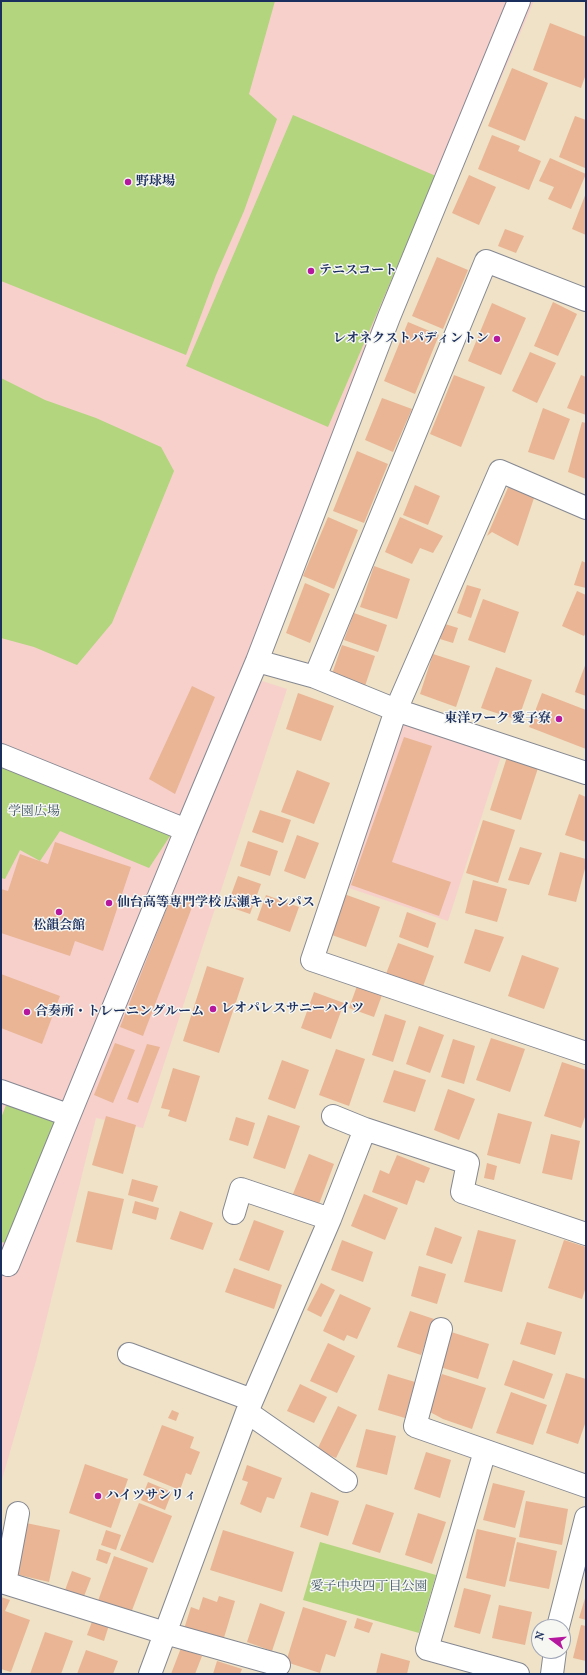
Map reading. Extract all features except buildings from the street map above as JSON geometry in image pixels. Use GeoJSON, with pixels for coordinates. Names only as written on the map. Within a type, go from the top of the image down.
{"type":"FeatureCollection","features":[{"type":"Feature","properties":{"kind":"street"},"geometry":{"type":"LineString","coordinates":[[3,1269],[257,661],[388,317],[519,1]]}},
{"type":"Feature","properties":{"kind":"street"},"geometry":{"type":"LineString","coordinates":[[315,677],[486,261],[586,300]]}},
{"type":"Feature","properties":{"kind":"street"},"geometry":{"type":"LineString","coordinates":[[586,508],[500,471],[396,710],[312,960],[586,1053]]}},
{"type":"Feature","properties":{"kind":"street"},"geometry":{"type":"LineString","coordinates":[[257,661],[315,677],[396,710],[586,773]]}},
{"type":"Feature","properties":{"kind":"street"},"geometry":{"type":"LineString","coordinates":[[1,755],[186,830]]}},
{"type":"Feature","properties":{"kind":"street"},"geometry":{"type":"LineString","coordinates":[[1,1091],[68,1115]]}},
{"type":"Feature","properties":{"kind":"street"},"geometry":{"type":"LineString","coordinates":[[333,1116],[365,1130],[468,1163],[462,1192],[586,1234]]}},
{"type":"Feature","properties":{"kind":"street"},"geometry":{"type":"LineString","coordinates":[[150,1674],[250,1406],[330,1219],[365,1130]]}},
{"type":"Feature","properties":{"kind":"street"},"geometry":{"type":"LineString","coordinates":[[234,1213],[241,1189],[330,1219]]}},
{"type":"Feature","properties":{"kind":"street"},"geometry":{"type":"LineString","coordinates":[[441,1328],[416,1426],[586,1486]]}},
{"type":"Feature","properties":{"kind":"street"},"geometry":{"type":"LineString","coordinates":[[129,1354],[250,1406],[346,1481]]}},
{"type":"Feature","properties":{"kind":"street"},"geometry":{"type":"LineString","coordinates":[[485,1451],[427,1649],[518,1674]]}},
{"type":"Feature","properties":{"kind":"street"},"geometry":{"type":"LineString","coordinates":[[18,1513],[5,1583],[165,1633],[279,1665]]}},
{"type":"Feature","properties":{"kind":"street"},"geometry":{"type":"LineString","coordinates":[[561,1619],[579,1571],[586,1518]]}},
{"type":"Feature","properties":{"kind":"street"},"geometry":{"type":"LineString","coordinates":[[552,1674],[554,1659]]}},
{"type":"Feature","properties":{"kind":"shaded area","name":"仙台高等専門学校 広瀬キャンパス"},"geometry":{"type":"Polygon","coordinates":[[[1,1],[534,1],[402,311],[259,680],[287,689],[143,1128],[96,1118],[36,1361],[1,1483],[1,1]]]}},
{"type":"Feature","properties":{"kind":"shaded area"},"geometry":{"type":"Polygon","coordinates":[[[404,721],[502,753],[448,921],[349,888],[404,721]]]}},
{"type":"Feature","properties":{"kind":"green space","name":"野球場"},"geometry":{"type":"Polygon","coordinates":[[[1,1],[275,1],[249,94],[277,119],[244,211],[216,275],[186,355],[1,281],[1,1]]]}},
{"type":"Feature","properties":{"kind":"green space","name":"テニスコート"},"geometry":{"type":"Polygon","coordinates":[[[293,115],[436,176],[328,427],[186,366],[293,115]]]}},
{"type":"Feature","properties":{"kind":"green space"},"geometry":{"type":"Polygon","coordinates":[[[1,378],[45,400],[96,418],[161,447],[174,471],[112,623],[77,665],[34,647],[1,638],[1,378]]]}},
{"type":"Feature","properties":{"kind":"green space","name":"学園広場"},"geometry":{"type":"Polygon","coordinates":[[[1,763],[172,833],[149,868],[60,831],[40,861],[20,850],[5,879],[1,878],[1,763]]]}},
{"type":"Feature","properties":{"kind":"green space"},"geometry":{"type":"Polygon","coordinates":[[[8,1100],[59,1122],[6,1243],[1,1242],[1,1118],[8,1100]]]}},
{"type":"Feature","properties":{"kind":"green space","name":"愛子中央四丁目公園"},"geometry":{"type":"Polygon","coordinates":[[[320,1542],[436,1575],[419,1633],[303,1600],[320,1542]]]}},
{"type":"Feature","properties":{"kind":"place","name":"野球場"},"geometry":{"type":"Point","coordinates":[128,182]}},
{"type":"Feature","properties":{"kind":"place","name":"テニスコート"},"geometry":{"type":"Point","coordinates":[311,271]}},
{"type":"Feature","properties":{"kind":"place","name":"レオネクストパディントン"},"geometry":{"type":"Point","coordinates":[497,339]}},
{"type":"Feature","properties":{"kind":"place","name":"東洋ワーク 愛子寮"},"geometry":{"type":"Point","coordinates":[559,719]}},
{"type":"Feature","properties":{"kind":"place","name":"仙台高等専門学校 広瀬キャンパス"},"geometry":{"type":"Point","coordinates":[109,903]}},
{"type":"Feature","properties":{"kind":"place","name":"松韻会館"},"geometry":{"type":"Point","coordinates":[59,912]}},
{"type":"Feature","properties":{"kind":"place","name":"レオパレスサニーハイツ"},"geometry":{"type":"Point","coordinates":[213,1009]}},
{"type":"Feature","properties":{"kind":"place","name":"合奏所・トレーニングルーム"},"geometry":{"type":"Point","coordinates":[27,1012]}},
{"type":"Feature","properties":{"kind":"place","name":"ハイツサンリィ"},"geometry":{"type":"Point","coordinates":[98,1496]}}]}
